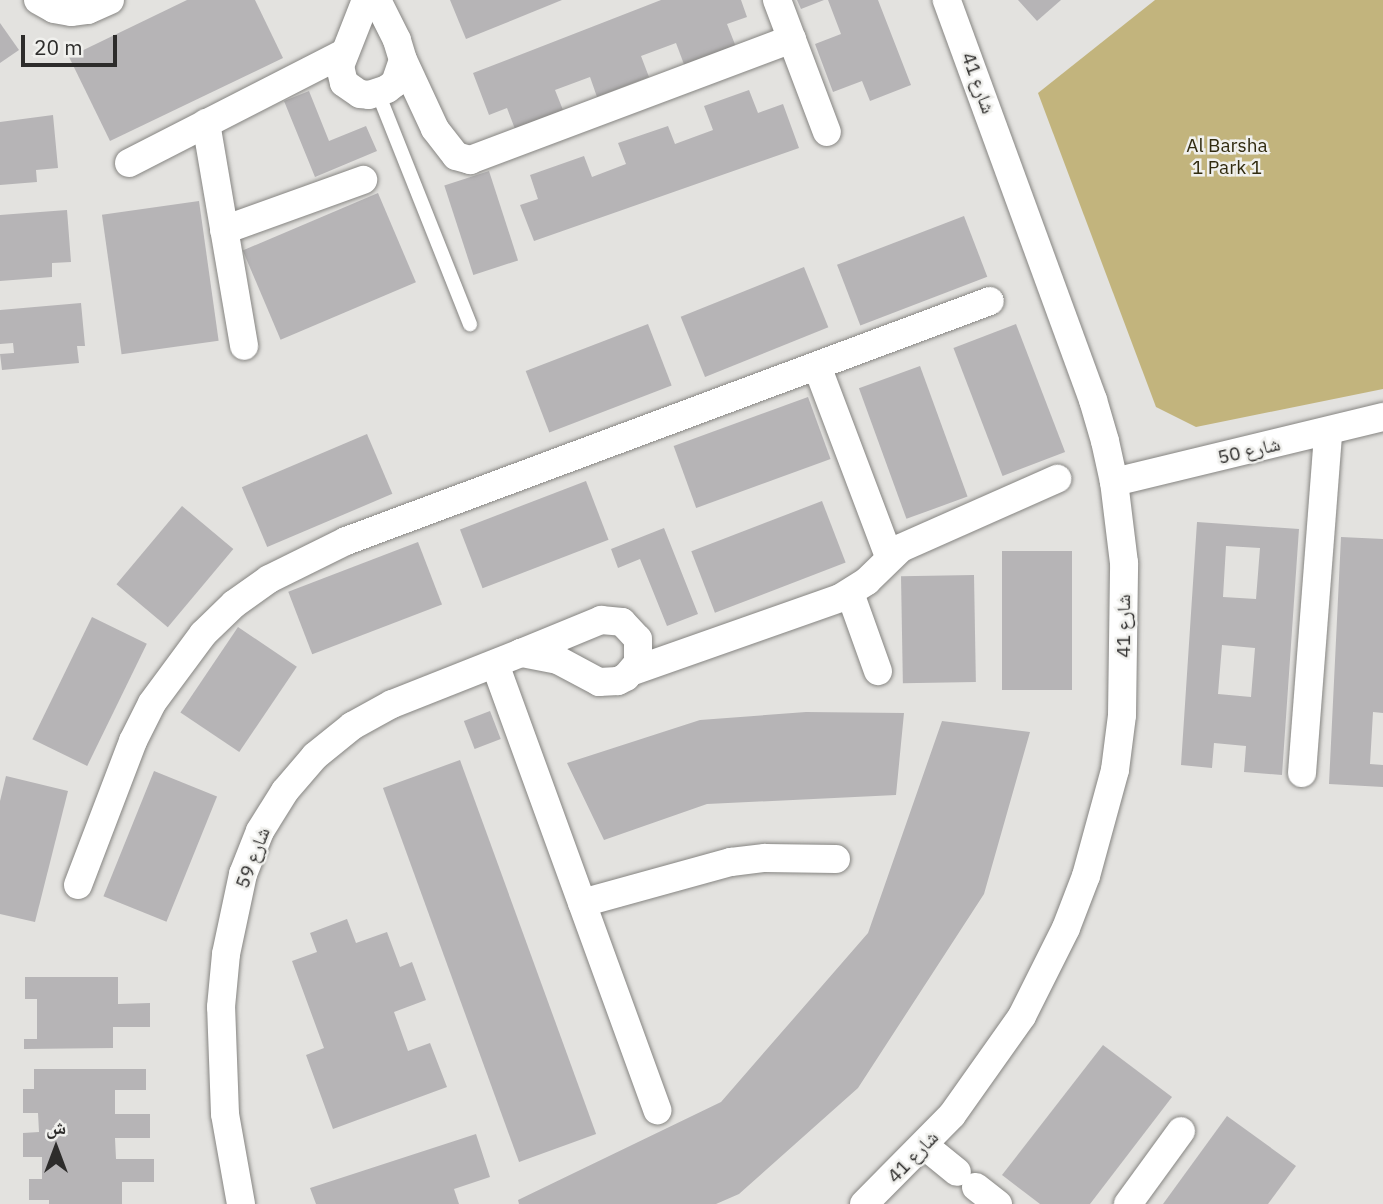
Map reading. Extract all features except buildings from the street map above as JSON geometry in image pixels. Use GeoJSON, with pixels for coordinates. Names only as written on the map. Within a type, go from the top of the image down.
{"type":"FeatureCollection","features":[{"type":"Feature","properties":{"kind":"street"},"geometry":{"type":"LineString","coordinates":[[38,0],[54,9],[71,12],[88,10],[110,0]]}},
{"type":"Feature","properties":{"kind":"street"},"geometry":{"type":"LineString","coordinates":[[366,0],[342,54],[340,75],[344,83],[360,94],[378,93],[394,83],[402,55]]}},
{"type":"Feature","properties":{"kind":"street"},"geometry":{"type":"LineString","coordinates":[[377,0],[402,55],[428,83],[447,125],[448,142],[456,156],[463,159],[477,158],[792,39]]}},
{"type":"Feature","properties":{"kind":"street"},"geometry":{"type":"LineString","coordinates":[[777,0],[827,132]]}},
{"type":"Feature","properties":{"kind":"street","name":"شارع 41"},"geometry":{"type":"LineString","coordinates":[[864,1204],[925,1146],[977,1084],[1023,1016],[1066,928],[1102,824],[1115,770],[1125,659],[1124,563],[1114,482],[1093,400],[947,0]]}},
{"type":"Feature","properties":{"kind":"street"},"geometry":{"type":"LineString","coordinates":[[129,163],[342,54]]}},
{"type":"Feature","properties":{"kind":"street"},"geometry":{"type":"LineString","coordinates":[[206,124],[244,346]]}},
{"type":"Feature","properties":{"kind":"street"},"geometry":{"type":"LineString","coordinates":[[224,230],[363,180]]}},
{"type":"Feature","properties":{"kind":"street"},"geometry":{"type":"LineString","coordinates":[[78,885],[134,741],[152,703],[203,634],[234,604],[269,579],[346,541],[990,301]]}},
{"type":"Feature","properties":{"kind":"street"},"geometry":{"type":"LineString","coordinates":[[817,366],[889,557]]}},
{"type":"Feature","properties":{"kind":"street","name":"شارع 50"},"geometry":{"type":"LineString","coordinates":[[1114,482],[1383,417]]}},
{"type":"Feature","properties":{"kind":"street"},"geometry":{"type":"LineString","coordinates":[[1302,774],[1328,432]]}},
{"type":"Feature","properties":{"kind":"street"},"geometry":{"type":"LineString","coordinates":[[657,1110],[582,903],[508,659],[566,663],[599,682],[618,681],[633,671],[850,593],[875,574],[889,557],[901,548],[1057,479]]}},
{"type":"Feature","properties":{"kind":"street"},"geometry":{"type":"LineString","coordinates":[[850,593],[878,671]]}},
{"type":"Feature","properties":{"kind":"street","name":"شارع 59"},"geometry":{"type":"LineString","coordinates":[[241,1204],[225,1114],[221,1007],[226,954],[243,874],[260,831],[285,791],[308,765],[352,726],[392,704],[508,659],[586,624],[612,620],[629,626],[638,639],[640,656],[633,671]]}},
{"type":"Feature","properties":{"kind":"street"},"geometry":{"type":"LineString","coordinates":[[582,903],[731,862],[776,857],[836,859]]}},
{"type":"Feature","properties":{"kind":"street"},"geometry":{"type":"LineString","coordinates":[[1128,1204],[1181,1131]]}},
{"type":"Feature","properties":{"kind":"street"},"geometry":{"type":"LineString","coordinates":[[925,1146],[998,1204]]}},
{"type":"Feature","properties":{"kind":"lane"},"geometry":{"type":"LineString","coordinates":[[378,93],[470,324]]}},
{"type":"Feature","properties":{"kind":"green space","name":"Al Barsha 1 Park 1"},"geometry":{"type":"Polygon","coordinates":[[[1155,0],[1383,0],[1383,389],[1196,427],[1156,407],[1038,93],[1155,0]]]}}]}
